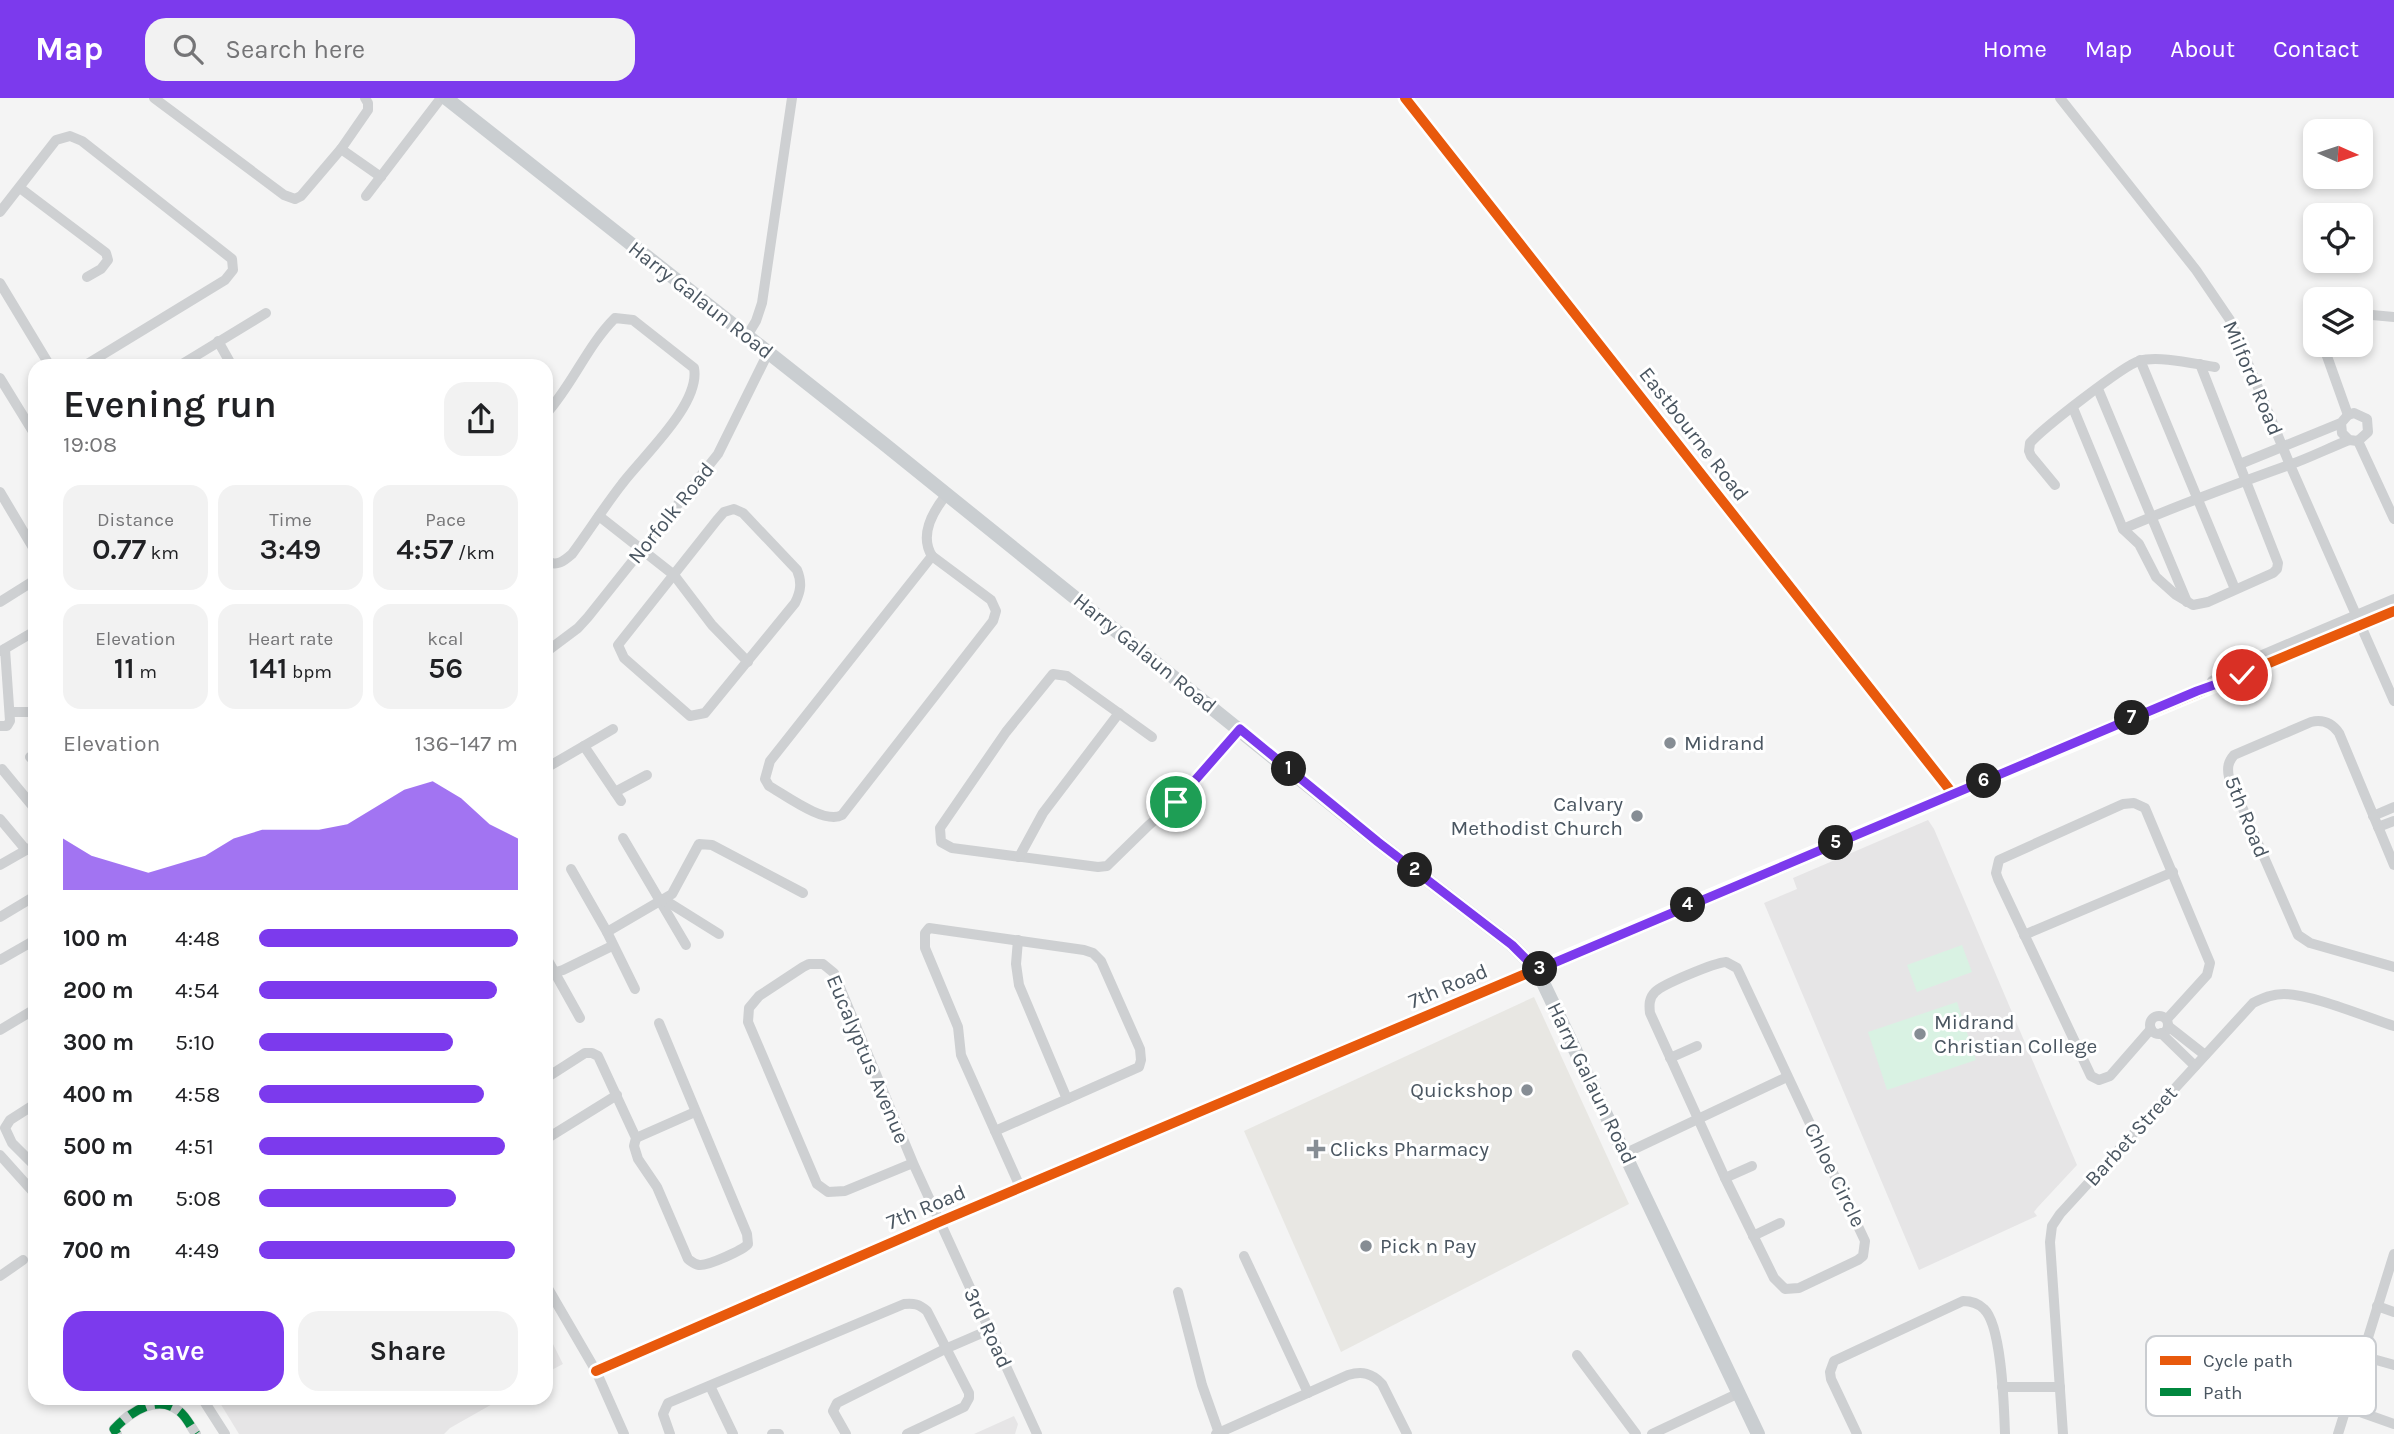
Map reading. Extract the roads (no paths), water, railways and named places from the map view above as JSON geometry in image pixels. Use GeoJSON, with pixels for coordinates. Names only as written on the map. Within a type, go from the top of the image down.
{"type":"FeatureCollection","features":[{"type":"Feature","properties":{"kind":"main road","name":"Harry Galaun Road"},"geometry":{"type":"LineString","coordinates":[[446,98],[947,494],[1378,842],[1512,945],[1537,970],[1758,1434]]}},
{"type":"Feature","properties":{"kind":"street"},"geometry":{"type":"LineString","coordinates":[[154,98],[287,197],[295,199],[341,149],[369,109],[365,98]]}},
{"type":"Feature","properties":{"kind":"street"},"geometry":{"type":"LineString","coordinates":[[366,196],[441,98]]}},
{"type":"Feature","properties":{"kind":"street"},"geometry":{"type":"LineString","coordinates":[[747,336],[762,303],[792,98]]}},
{"type":"Feature","properties":{"kind":"street","name":"Eastbourne Road"},"geometry":{"type":"LineString","coordinates":[[1405,98],[1953,794]]}},
{"type":"Feature","properties":{"kind":"street","name":"Milford Road"},"geometry":{"type":"LineString","coordinates":[[2060,98],[2224,309],[2237,333],[2290,465],[2359,619]]}},
{"type":"Feature","properties":{"kind":"street"},"geometry":{"type":"LineString","coordinates":[[0,212],[56,140],[65,136],[76,137],[228,255],[233,263],[233,270],[225,280],[98,359]]}},
{"type":"Feature","properties":{"kind":"street"},"geometry":{"type":"LineString","coordinates":[[341,149],[381,177]]}},
{"type":"Feature","properties":{"kind":"street"},"geometry":{"type":"LineString","coordinates":[[20,188],[106,253],[107,264],[87,277]]}},
{"type":"Feature","properties":{"kind":"street"},"geometry":{"type":"LineString","coordinates":[[0,283],[46,359]]}},
{"type":"Feature","properties":{"kind":"street"},"geometry":{"type":"LineString","coordinates":[[190,359],[266,313]]}},
{"type":"Feature","properties":{"kind":"street"},"geometry":{"type":"LineString","coordinates":[[2373,315],[2394,317]]}},
{"type":"Feature","properties":{"kind":"street"},"geometry":{"type":"LineString","coordinates":[[553,406],[615,318],[633,320],[694,368],[694,384],[670,428],[622,483],[565,561],[553,563]]}},
{"type":"Feature","properties":{"kind":"street"},"geometry":{"type":"LineString","coordinates":[[218,341],[228,359]]}},
{"type":"Feature","properties":{"kind":"street","name":"Norfolk Road"},"geometry":{"type":"LineString","coordinates":[[553,647],[588,617],[718,454],[768,353]]}},
{"type":"Feature","properties":{"kind":"street"},"geometry":{"type":"LineString","coordinates":[[2326,357],[2344,419],[2342,433],[2353,440],[2394,519]]}},
{"type":"Feature","properties":{"kind":"street"},"geometry":{"type":"LineString","coordinates":[[2056,485],[2031,456],[2029,446],[2034,438],[2098,389],[2140,360],[2155,359],[2215,367]]}},
{"type":"Feature","properties":{"kind":"street"},"geometry":{"type":"LineString","coordinates":[[2140,360],[2235,589]]}},
{"type":"Feature","properties":{"kind":"street"},"geometry":{"type":"LineString","coordinates":[[2073,408],[2123,529],[2139,544],[2157,577],[2188,602],[2202,604],[2273,573],[2278,563],[2200,365]]}},
{"type":"Feature","properties":{"kind":"street"},"geometry":{"type":"LineString","coordinates":[[0,378],[28,424]]}},
{"type":"Feature","properties":{"kind":"street"},"geometry":{"type":"LineString","coordinates":[[2098,389],[2188,602]]}},
{"type":"Feature","properties":{"kind":"street"},"geometry":{"type":"LineString","coordinates":[[2123,529],[2198,497],[2353,440],[2368,432],[2367,419],[2361,414],[2344,419],[2240,464]]}},
{"type":"Feature","properties":{"kind":"street"},"geometry":{"type":"LineString","coordinates":[[2304,438],[2311,456]]}},
{"type":"Feature","properties":{"kind":"street"},"geometry":{"type":"LineString","coordinates":[[2265,454],[2272,470]]}},
{"type":"Feature","properties":{"kind":"street"},"geometry":{"type":"LineString","coordinates":[[0,492],[28,539]]}},
{"type":"Feature","properties":{"kind":"street"},"geometry":{"type":"LineString","coordinates":[[932,556],[770,761],[765,779],[769,786],[822,816],[832,818],[842,814],[993,621],[996,611],[991,600],[932,556],[927,545],[928,525],[947,494]]}},
{"type":"Feature","properties":{"kind":"street"},"geometry":{"type":"LineString","coordinates":[[734,509],[743,513],[797,570],[801,584],[795,603],[748,662],[705,713],[695,717],[687,714],[621,654],[618,648],[620,640],[674,575],[724,512],[734,509]]}},
{"type":"Feature","properties":{"kind":"street"},"geometry":{"type":"LineString","coordinates":[[599,516],[674,575],[704,615],[748,662]]}},
{"type":"Feature","properties":{"kind":"street"},"geometry":{"type":"LineString","coordinates":[[0,601],[28,584]]}},
{"type":"Feature","properties":{"kind":"street","name":"7th Road"},"geometry":{"type":"LineString","coordinates":[[596,1371],[939,1222],[2197,691],[2242,675],[2359,619],[2394,599]]}},
{"type":"Feature","properties":{"kind":"street","name":"7th Road"},"geometry":{"type":"LineString","coordinates":[[2359,619],[2394,611]]}},
{"type":"Feature","properties":{"kind":"street"},"geometry":{"type":"LineString","coordinates":[[2359,619],[2394,701]]}},
{"type":"Feature","properties":{"kind":"street"},"geometry":{"type":"LineString","coordinates":[[0,726],[9,724],[10,712],[2,650],[28,635]]}},
{"type":"Feature","properties":{"kind":"street"},"geometry":{"type":"LineString","coordinates":[[1152,737],[1067,676],[1053,674],[1006,732],[940,828],[939,837],[946,846],[1098,867],[1111,863],[1176,802],[1240,729]]}},
{"type":"Feature","properties":{"kind":"street"},"geometry":{"type":"LineString","coordinates":[[10,712],[28,712]]}},
{"type":"Feature","properties":{"kind":"street"},"geometry":{"type":"LineString","coordinates":[[1019,857],[1043,813],[1119,713]]}},
{"type":"Feature","properties":{"kind":"street","name":"5th Road"},"geometry":{"type":"LineString","coordinates":[[2394,865],[2339,733],[2327,722],[2311,722],[2234,755],[2228,765],[2229,777],[2298,934],[2310,943],[2394,967]]}},
{"type":"Feature","properties":{"kind":"street"},"geometry":{"type":"LineString","coordinates":[[553,764],[613,729]]}},
{"type":"Feature","properties":{"kind":"street"},"geometry":{"type":"LineString","coordinates":[[584,746],[618,797],[647,775]]}},
{"type":"Feature","properties":{"kind":"street"},"geometry":{"type":"LineString","coordinates":[[2,769],[28,801]]}},
{"type":"Feature","properties":{"kind":"street"},"geometry":{"type":"LineString","coordinates":[[2134,803],[2145,808],[2210,963],[2207,975],[2162,1027],[2110,1076],[2103,1080],[2095,1079],[2087,1069],[2024,935],[1998,879],[1998,860],[2123,804],[2134,803]]}},
{"type":"Feature","properties":{"kind":"street"},"geometry":{"type":"LineString","coordinates":[[2373,816],[2394,807]]}},
{"type":"Feature","properties":{"kind":"street"},"geometry":{"type":"LineString","coordinates":[[0,819],[28,845]]}},
{"type":"Feature","properties":{"kind":"street"},"geometry":{"type":"LineString","coordinates":[[2378,827],[2394,821]]}},
{"type":"Feature","properties":{"kind":"street"},"geometry":{"type":"LineString","coordinates":[[623,838],[662,899],[686,944]]}},
{"type":"Feature","properties":{"kind":"street"},"geometry":{"type":"LineString","coordinates":[[607,932],[674,892],[697,846],[704,844],[712,845],[803,893]]}},
{"type":"Feature","properties":{"kind":"street"},"geometry":{"type":"LineString","coordinates":[[0,865],[28,850]]}},
{"type":"Feature","properties":{"kind":"street"},"geometry":{"type":"LineString","coordinates":[[571,869],[607,932],[635,989]]}},
{"type":"Feature","properties":{"kind":"street"},"geometry":{"type":"LineString","coordinates":[[2024,935],[2173,873]]}},
{"type":"Feature","properties":{"kind":"street"},"geometry":{"type":"LineString","coordinates":[[662,899],[719,934]]}},
{"type":"Feature","properties":{"kind":"street"},"geometry":{"type":"LineString","coordinates":[[0,917],[28,900]]}},
{"type":"Feature","properties":{"kind":"street"},"geometry":{"type":"LineString","coordinates":[[995,1131],[1134,1071],[1141,1060],[1140,1049],[1098,957],[1084,950],[933,928],[926,930],[925,948],[958,1027],[961,1055],[995,1131],[1021,1189]]}},
{"type":"Feature","properties":{"kind":"street"},"geometry":{"type":"LineString","coordinates":[[1018,940],[1016,964],[1019,985],[1068,1099]]}},
{"type":"Feature","properties":{"kind":"street"},"geometry":{"type":"LineString","coordinates":[[0,960],[28,944]]}},
{"type":"Feature","properties":{"kind":"street"},"geometry":{"type":"LineString","coordinates":[[553,973],[612,946]]}},
{"type":"Feature","properties":{"kind":"street","name":"Chloe Circle"},"geometry":{"type":"LineString","coordinates":[[1726,962],[1737,968],[1863,1234],[1863,1256],[1799,1288],[1785,1289],[1774,1278],[1670,1058],[1650,1013],[1653,994],[1711,965],[1726,962]]}},
{"type":"Feature","properties":{"kind":"street","name":"Eucalyptus Avenue"},"geometry":{"type":"LineString","coordinates":[[913,1163],[845,1191],[828,1192],[817,1184],[748,1023],[749,1008],[759,996],[809,964],[823,964],[834,973],[939,1222]]}},
{"type":"Feature","properties":{"kind":"street"},"geometry":{"type":"LineString","coordinates":[[553,978],[580,1018]]}},
{"type":"Feature","properties":{"kind":"street","name":"Barbet Street"},"geometry":{"type":"LineString","coordinates":[[2063,1434],[2050,1242],[2052,1226],[2068,1205],[2253,1003],[2273,995],[2298,996],[2394,1026]]}},
{"type":"Feature","properties":{"kind":"street"},"geometry":{"type":"LineString","coordinates":[[0,1030],[28,1013]]}},
{"type":"Feature","properties":{"kind":"street"},"geometry":{"type":"LineString","coordinates":[[553,1074],[585,1053],[592,1052],[603,1061],[636,1138],[634,1146],[638,1159],[657,1187],[688,1259],[703,1265],[742,1250],[748,1244],[747,1234],[659,1023]]}},
{"type":"Feature","properties":{"kind":"street"},"geometry":{"type":"LineString","coordinates":[[2162,1027],[2206,1055]]}},
{"type":"Feature","properties":{"kind":"street"},"geometry":{"type":"LineString","coordinates":[[2162,1027],[2195,1066]]}},
{"type":"Feature","properties":{"kind":"street"},"geometry":{"type":"LineString","coordinates":[[1670,1058],[1697,1046]]}},
{"type":"Feature","properties":{"kind":"street"},"geometry":{"type":"LineString","coordinates":[[1626,1153],[1787,1077]]}},
{"type":"Feature","properties":{"kind":"street"},"geometry":{"type":"LineString","coordinates":[[553,1135],[617,1095]]}},
{"type":"Feature","properties":{"kind":"street"},"geometry":{"type":"LineString","coordinates":[[28,1108],[10,1120],[5,1128],[12,1143],[28,1159]]}},
{"type":"Feature","properties":{"kind":"street"},"geometry":{"type":"LineString","coordinates":[[636,1138],[695,1112]]}},
{"type":"Feature","properties":{"kind":"street"},"geometry":{"type":"LineString","coordinates":[[0,1156],[28,1186]]}},
{"type":"Feature","properties":{"kind":"street"},"geometry":{"type":"LineString","coordinates":[[1725,1178],[1752,1166]]}},
{"type":"Feature","properties":{"kind":"street","name":"3rd Road"},"geometry":{"type":"LineString","coordinates":[[939,1222],[1037,1434]]}},
{"type":"Feature","properties":{"kind":"street"},"geometry":{"type":"LineString","coordinates":[[1754,1236],[1780,1223]]}},
{"type":"Feature","properties":{"kind":"street"},"geometry":{"type":"LineString","coordinates":[[2367,1336],[2394,1254]]}},
{"type":"Feature","properties":{"kind":"street"},"geometry":{"type":"LineString","coordinates":[[1244,1256],[1308,1393]]}},
{"type":"Feature","properties":{"kind":"street"},"geometry":{"type":"LineString","coordinates":[[0,1276],[23,1260]]}},
{"type":"Feature","properties":{"kind":"street"},"geometry":{"type":"LineString","coordinates":[[1178,1292],[1202,1385],[1218,1433],[1349,1375],[1363,1372],[1382,1384],[1406,1434]]}},
{"type":"Feature","properties":{"kind":"street"},"geometry":{"type":"LineString","coordinates":[[553,1297],[596,1371],[624,1434]]}},
{"type":"Feature","properties":{"kind":"street"},"geometry":{"type":"LineString","coordinates":[[1857,1434],[1831,1379],[1830,1372],[1834,1361],[1957,1302],[1970,1301],[1987,1312],[1994,1330],[2005,1434]]}},
{"type":"Feature","properties":{"kind":"street"},"geometry":{"type":"LineString","coordinates":[[670,1434],[663,1420],[665,1405],[904,1304],[917,1304],[927,1311],[968,1393],[964,1407],[907,1434]]}},
{"type":"Feature","properties":{"kind":"street"},"geometry":{"type":"LineString","coordinates":[[2377,1306],[2394,1312]]}},
{"type":"Feature","properties":{"kind":"street"},"geometry":{"type":"LineString","coordinates":[[846,1434],[833,1411],[836,1404],[989,1330]]}},
{"type":"Feature","properties":{"kind":"street"},"geometry":{"type":"LineString","coordinates":[[1577,1355],[1636,1434]]}},
{"type":"Feature","properties":{"kind":"street"},"geometry":{"type":"LineString","coordinates":[[2376,1361],[2394,1366]]}},
{"type":"Feature","properties":{"kind":"street"},"geometry":{"type":"LineString","coordinates":[[710,1386],[733,1434]]}},
{"type":"Feature","properties":{"kind":"street"},"geometry":{"type":"LineString","coordinates":[[2002,1387],[2060,1387]]}},
{"type":"Feature","properties":{"kind":"street"},"geometry":{"type":"LineString","coordinates":[[1652,1434],[1739,1393]]}},
{"type":"Feature","properties":{"kind":"street"},"geometry":{"type":"LineString","coordinates":[[112,1432],[134,1413],[154,1405]]}},
{"type":"Feature","properties":{"kind":"street"},"geometry":{"type":"LineString","coordinates":[[161,1405],[177,1409],[196,1434]]}},
{"type":"Feature","properties":{"kind":"street"},"geometry":{"type":"LineString","coordinates":[[206,1405],[225,1434]]}},
{"type":"Feature","properties":{"kind":"street"},"geometry":{"type":"LineString","coordinates":[[2338,1434],[2344,1416]]}},
{"type":"Feature","properties":{"kind":"street"},"geometry":{"type":"LineString","coordinates":[[2370,1416],[2394,1424]]}},
{"type":"Feature","properties":{"kind":"street"},"geometry":{"type":"LineString","coordinates":[[772,1434],[779,1434]]}},
{"type":"Feature","properties":{"kind":"place","name":"Midrand"},"geometry":{"type":"Point","coordinates":[1670,743]}},
{"type":"Feature","properties":{"kind":"place","name":"Calvary Methodist Church"},"geometry":{"type":"Point","coordinates":[1637,816]}},
{"type":"Feature","properties":{"kind":"place","name":"Midrand Christian College"},"geometry":{"type":"Point","coordinates":[1920,1034]}},
{"type":"Feature","properties":{"kind":"place","name":"Quickshop"},"geometry":{"type":"Point","coordinates":[1527,1090]}},
{"type":"Feature","properties":{"kind":"place","name":"Clicks Pharmacy"},"geometry":{"type":"Point","coordinates":[1316,1149]}},
{"type":"Feature","properties":{"kind":"place","name":"Pick n Pay"},"geometry":{"type":"Point","coordinates":[1366,1246]}}]}
